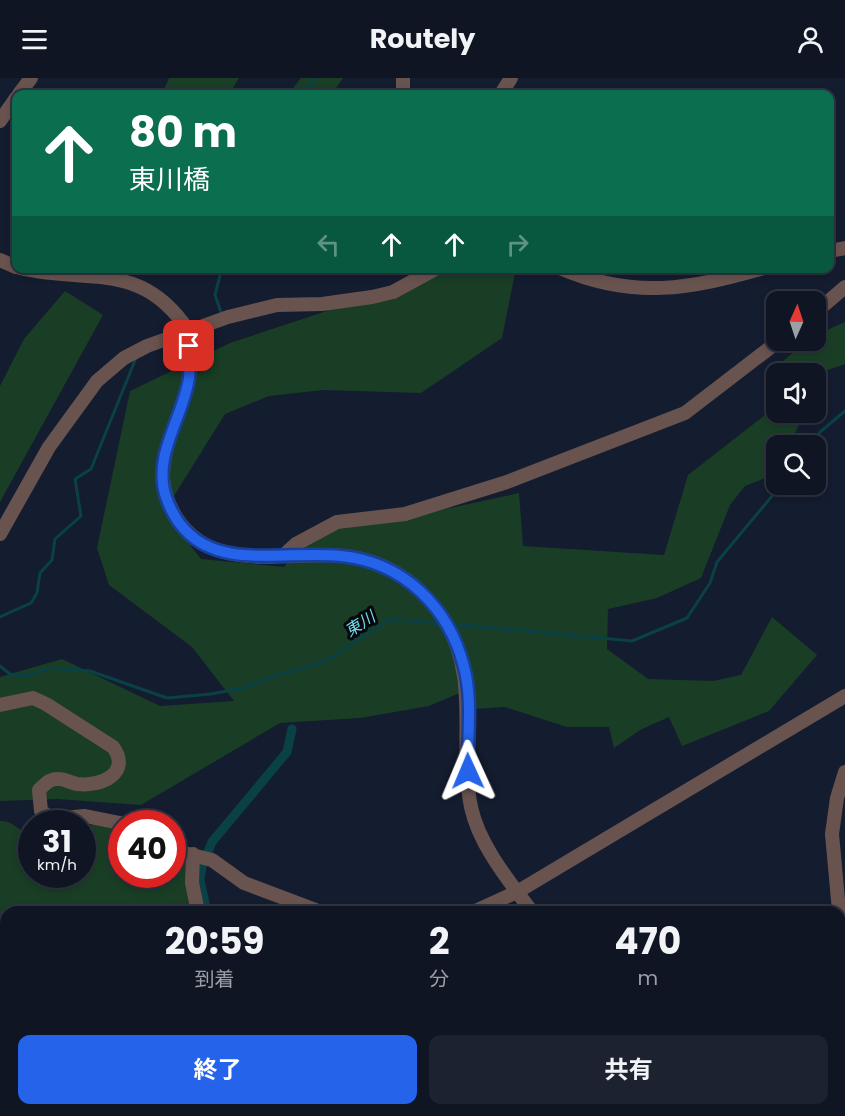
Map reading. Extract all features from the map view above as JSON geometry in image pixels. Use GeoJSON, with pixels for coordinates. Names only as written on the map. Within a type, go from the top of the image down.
{"type":"FeatureCollection","features":[{"type":"Feature","properties":{"kind":"street"},"geometry":{"type":"LineString","coordinates":[[22,90],[32,78]]}},
{"type":"Feature","properties":{"kind":"street"},"geometry":{"type":"LineString","coordinates":[[0,121],[12,104]]}},
{"type":"Feature","properties":{"kind":"street"},"geometry":{"type":"LineString","coordinates":[[41,273],[114,279],[142,286],[156,293],[183,323],[189,346],[189,379],[167,442],[164,464],[165,496],[183,528],[205,545],[238,555],[339,555],[358,558],[401,576],[428,597],[455,640],[464,667],[471,806],[486,845],[528,906]]}},
{"type":"Feature","properties":{"kind":"street"},"geometry":{"type":"LineString","coordinates":[[0,534],[49,447],[97,381],[124,358],[147,346],[228,317],[277,305],[322,304],[372,297],[393,292],[428,273]]}},
{"type":"Feature","properties":{"kind":"street"},"geometry":{"type":"LineString","coordinates":[[572,273],[583,278],[631,287],[671,289],[703,286],[747,273]]}},
{"type":"Feature","properties":{"kind":"street"},"geometry":{"type":"LineString","coordinates":[[826,303],[845,287]]}},
{"type":"Feature","properties":{"kind":"street"},"geometry":{"type":"LineString","coordinates":[[283,556],[296,544],[337,522],[405,514],[507,483],[685,413],[766,351]]}},
{"type":"Feature","properties":{"kind":"street"},"geometry":{"type":"LineString","coordinates":[[486,906],[517,892],[845,696]]}},
{"type":"Feature","properties":{"kind":"street"},"geometry":{"type":"LineString","coordinates":[[0,705],[33,698],[113,747],[121,757],[120,766],[113,776],[99,782],[78,784],[58,779],[48,782],[39,790],[41,811],[53,819],[86,816],[108,821]]}},
{"type":"Feature","properties":{"kind":"street"},"geometry":{"type":"LineString","coordinates":[[839,906],[832,834],[837,798],[845,772]]}},
{"type":"Feature","properties":{"kind":"street"},"geometry":{"type":"LineString","coordinates":[[186,852],[212,860],[244,883],[305,906]]}},
{"type":"Feature","properties":{"kind":"street"},"geometry":{"type":"LineString","coordinates":[[195,854],[192,884],[197,906]]}},
{"type":"Feature","properties":{"kind":"green space"},"geometry":{"type":"Polygon","coordinates":[[[169,78],[239,78],[232,90],[164,90],[169,78]]]}},
{"type":"Feature","properties":{"kind":"green space"},"geometry":{"type":"Polygon","coordinates":[[[301,78],[343,78],[335,90],[291,90],[301,78]]]}},
{"type":"Feature","properties":{"kind":"green space"},"geometry":{"type":"Polygon","coordinates":[[[442,273],[515,273],[502,338],[421,393],[323,390],[269,396],[225,414],[164,512],[201,559],[284,567],[303,542],[337,525],[404,518],[519,493],[523,546],[664,555],[688,475],[765,415],[766,411],[766,423],[799,423],[799,425],[794,435],[766,435],[766,478],[745,486],[730,505],[701,578],[657,598],[608,609],[607,649],[648,679],[713,681],[741,675],[772,617],[817,655],[769,711],[682,746],[669,717],[640,730],[614,748],[609,727],[567,727],[505,707],[473,709],[470,666],[465,666],[462,692],[429,706],[360,718],[280,723],[141,805],[57,799],[0,801],[0,677],[62,659],[160,706],[234,701],[192,647],[109,585],[97,548],[130,391],[230,343],[442,273]]]}},
{"type":"Feature","properties":{"kind":"green space"},"geometry":{"type":"Polygon","coordinates":[[[65,291],[103,315],[0,502],[0,386],[24,339],[65,291]]]}},
{"type":"Feature","properties":{"kind":"green space"},"geometry":{"type":"Polygon","coordinates":[[[845,322],[845,364],[826,371],[826,363],[781,363],[795,351],[826,351],[826,331],[845,322]]]}},
{"type":"Feature","properties":{"kind":"green space"},"geometry":{"type":"Polygon","coordinates":[[[0,821],[9,822],[18,828],[18,888],[96,888],[96,821],[108,823],[108,888],[186,888],[186,855],[194,906],[0,906],[0,821]]]}},
{"type":"Feature","properties":{"kind":"waterway"},"geometry":{"type":"LineString","coordinates":[[305,90],[316,78]]}},
{"type":"Feature","properties":{"kind":"waterway"},"geometry":{"type":"LineString","coordinates":[[221,273],[215,295],[222,315]]}},
{"type":"Feature","properties":{"kind":"waterway"},"geometry":{"type":"LineString","coordinates":[[0,617],[31,603],[37,593],[40,573],[52,560],[55,539],[81,516],[75,479],[91,469],[136,358]]}},
{"type":"Feature","properties":{"kind":"waterway","name":"東川"},"geometry":{"type":"LineString","coordinates":[[818,435],[845,411]]}},
{"type":"Feature","properties":{"kind":"waterway","name":"東川"},"geometry":{"type":"LineString","coordinates":[[452,624],[632,641],[687,618],[710,583],[717,562],[773,495]]}},
{"type":"Feature","properties":{"kind":"waterway","name":"東川"},"geometry":{"type":"LineString","coordinates":[[0,666],[10,674],[23,676],[50,668],[90,671],[167,698],[211,694],[243,688],[326,661],[390,619],[442,624]]}},
{"type":"Feature","properties":{"kind":"waterway"},"geometry":{"type":"LineString","coordinates":[[206,906],[200,880],[202,867],[212,842],[287,752],[292,729]]}},
{"type":"Feature","properties":{"kind":"route"},"geometry":{"type":"LineString","coordinates":[[189,346],[189,379],[167,442],[163,479],[165,496],[183,528],[205,545],[220,551],[251,556],[339,555],[358,558],[387,568],[414,584],[428,597],[446,622],[464,667],[468,771]]}}]}
